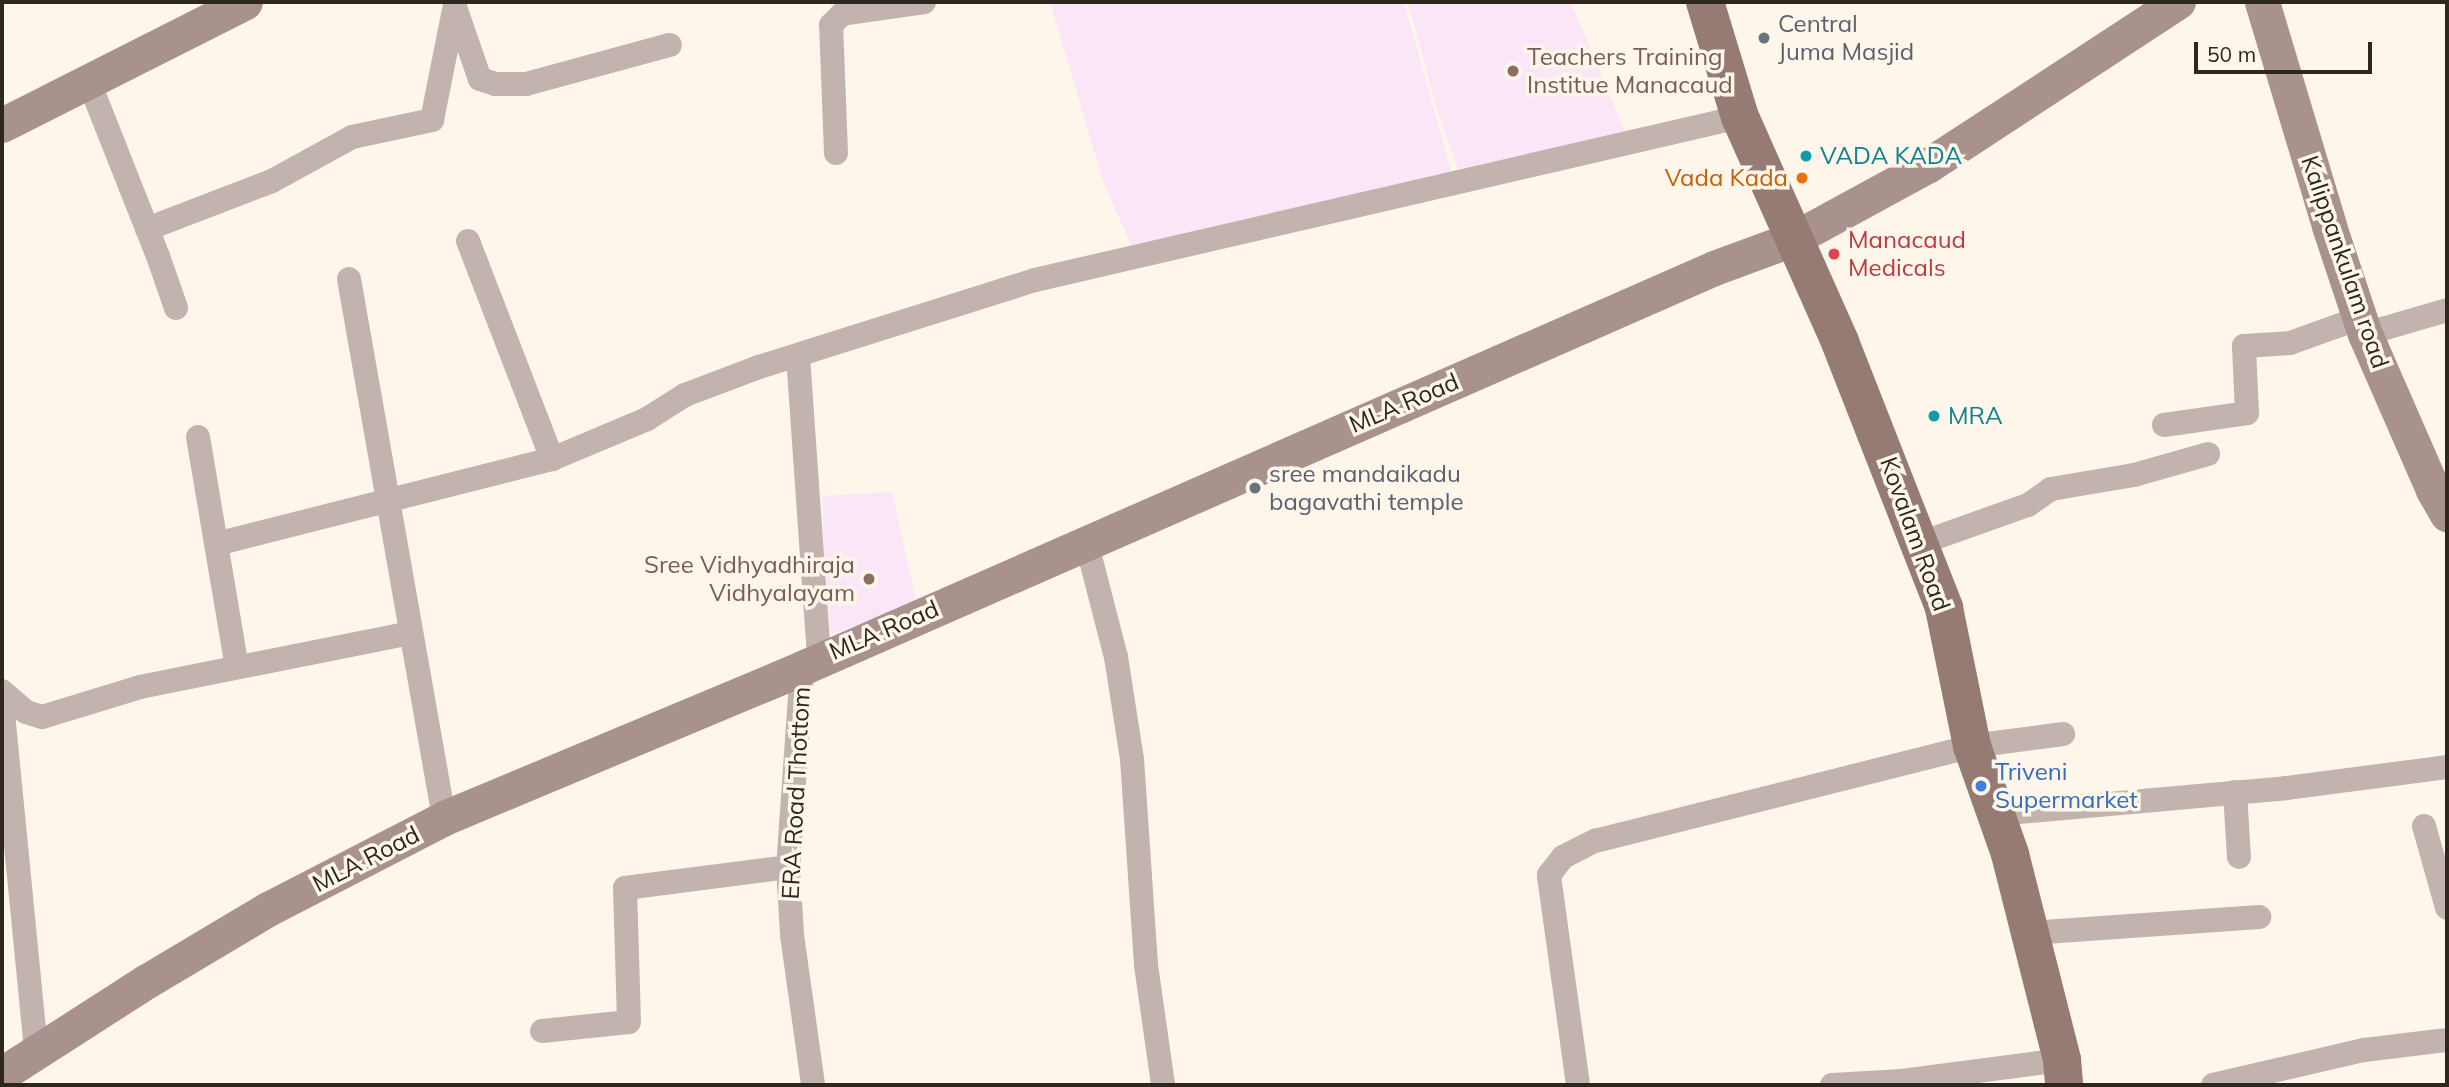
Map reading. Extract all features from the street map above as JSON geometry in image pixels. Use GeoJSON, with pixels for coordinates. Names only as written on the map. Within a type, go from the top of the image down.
{"type":"FeatureCollection","features":[{"type":"Feature","properties":{"kind":"main road","name":"Kovalam Road"},"geometry":{"type":"LineString","coordinates":[[1705,2],[1740,117],[1840,342],[1922,543],[1944,608],[1972,746],[1997,814],[2030,933],[2063,1073]]}},
{"type":"Feature","properties":{"kind":"street"},"geometry":{"type":"LineString","coordinates":[[2,125],[246,2]]}},
{"type":"Feature","properties":{"kind":"street"},"geometry":{"type":"LineString","coordinates":[[836,153],[831,24],[842,14],[924,2]]}},
{"type":"Feature","properties":{"kind":"street","name":"MLA Road"},"geometry":{"type":"LineString","coordinates":[[2,1074],[268,909],[444,818],[811,663],[1714,268],[1793,239],[1927,166],[2178,2]]}},
{"type":"Feature","properties":{"kind":"street","name":"Kalippankulam road"},"geometry":{"type":"LineString","coordinates":[[2262,2],[2362,326],[2433,490],[2447,514]]}},
{"type":"Feature","properties":{"kind":"street"},"geometry":{"type":"LineString","coordinates":[[147,229],[272,181],[352,137],[432,120],[454,4]]}},
{"type":"Feature","properties":{"kind":"street"},"geometry":{"type":"LineString","coordinates":[[454,4],[480,79],[495,84],[526,84],[670,45]]}},
{"type":"Feature","properties":{"kind":"street"},"geometry":{"type":"LineString","coordinates":[[89,82],[176,308]]}},
{"type":"Feature","properties":{"kind":"street"},"geometry":{"type":"LineString","coordinates":[[216,544],[552,459],[647,419],[685,395],[879,327],[1103,262],[1740,117]]}},
{"type":"Feature","properties":{"kind":"street"},"geometry":{"type":"LineString","coordinates":[[468,241],[552,459]]}},
{"type":"Feature","properties":{"kind":"street"},"geometry":{"type":"LineString","coordinates":[[349,279],[444,818]]}},
{"type":"Feature","properties":{"kind":"street"},"geometry":{"type":"LineString","coordinates":[[2164,425],[2247,413],[2244,346],[2290,343],[2447,310]]}},
{"type":"Feature","properties":{"kind":"street","name":"ERA Road Thottom"},"geometry":{"type":"LineString","coordinates":[[798,356],[811,663],[788,867],[792,935],[813,1085]]}},
{"type":"Feature","properties":{"kind":"street"},"geometry":{"type":"LineString","coordinates":[[198,437],[237,667]]}},
{"type":"Feature","properties":{"kind":"street"},"geometry":{"type":"LineString","coordinates":[[1922,543],[2028,505],[2051,489],[2134,475],[2208,454]]}},
{"type":"Feature","properties":{"kind":"street"},"geometry":{"type":"LineString","coordinates":[[1086,541],[1116,657],[1132,759],[1146,965],[1163,1085]]}},
{"type":"Feature","properties":{"kind":"street"},"geometry":{"type":"LineString","coordinates":[[2,691],[26,712],[42,717],[140,687],[411,633]]}},
{"type":"Feature","properties":{"kind":"street"},"geometry":{"type":"LineString","coordinates":[[2,703],[36,1051]]}},
{"type":"Feature","properties":{"kind":"street"},"geometry":{"type":"LineString","coordinates":[[1578,1085],[1549,875],[1563,857],[1595,841],[1972,746],[2063,734]]}},
{"type":"Feature","properties":{"kind":"street"},"geometry":{"type":"LineString","coordinates":[[1997,814],[2235,792],[2447,767]]}},
{"type":"Feature","properties":{"kind":"street"},"geometry":{"type":"LineString","coordinates":[[2235,792],[2239,857]]}},
{"type":"Feature","properties":{"kind":"street"},"geometry":{"type":"LineString","coordinates":[[2424,826],[2447,908]]}},
{"type":"Feature","properties":{"kind":"street"},"geometry":{"type":"LineString","coordinates":[[542,1031],[629,1022],[625,888],[788,867]]}},
{"type":"Feature","properties":{"kind":"street"},"geometry":{"type":"LineString","coordinates":[[2030,933],[2259,917]]}},
{"type":"Feature","properties":{"kind":"street"},"geometry":{"type":"LineString","coordinates":[[2213,1085],[2364,1050],[2447,1040]]}},
{"type":"Feature","properties":{"kind":"street"},"geometry":{"type":"LineString","coordinates":[[1832,1085],[2063,1073]]}},
{"type":"Feature","properties":{"kind":"shaded area"},"geometry":{"type":"Polygon","coordinates":[[[1050,2],[1404,2],[1452,174],[1133,250],[1103,181],[1050,2]]]}},
{"type":"Feature","properties":{"kind":"shaded area","name":"Teachers Training Institue Manacaud"},"geometry":{"type":"Polygon","coordinates":[[[1408,2],[1571,2],[1628,139],[1461,177],[1436,106],[1408,2]]]}},
{"type":"Feature","properties":{"kind":"shaded area","name":"Sree Vidhyadhiraja Vidhyalayam"},"geometry":{"type":"Polygon","coordinates":[[[892,492],[917,604],[831,634],[823,544],[823,496],[892,492]]]}},
{"type":"Feature","properties":{"kind":"place","name":"Central Juma Masjid"},"geometry":{"type":"Point","coordinates":[1764,38]}},
{"type":"Feature","properties":{"kind":"place","name":"Teachers Training Institue Manacaud"},"geometry":{"type":"Point","coordinates":[1513,71]}},
{"type":"Feature","properties":{"kind":"place","name":"VADA KADA"},"geometry":{"type":"Point","coordinates":[1806,156]}},
{"type":"Feature","properties":{"kind":"place","name":"Vada Kada"},"geometry":{"type":"Point","coordinates":[1802,178]}},
{"type":"Feature","properties":{"kind":"place","name":"Manacaud Medicals"},"geometry":{"type":"Point","coordinates":[1834,254]}},
{"type":"Feature","properties":{"kind":"place","name":"MRA"},"geometry":{"type":"Point","coordinates":[1934,416]}},
{"type":"Feature","properties":{"kind":"place","name":"sree mandaikadu bagavathi temple"},"geometry":{"type":"Point","coordinates":[1255,488]}},
{"type":"Feature","properties":{"kind":"place","name":"Sree Vidhyadhiraja Vidhyalayam"},"geometry":{"type":"Point","coordinates":[869,579]}},
{"type":"Feature","properties":{"kind":"place","name":"Triveni Supermarket"},"geometry":{"type":"Point","coordinates":[1981,786]}}]}
